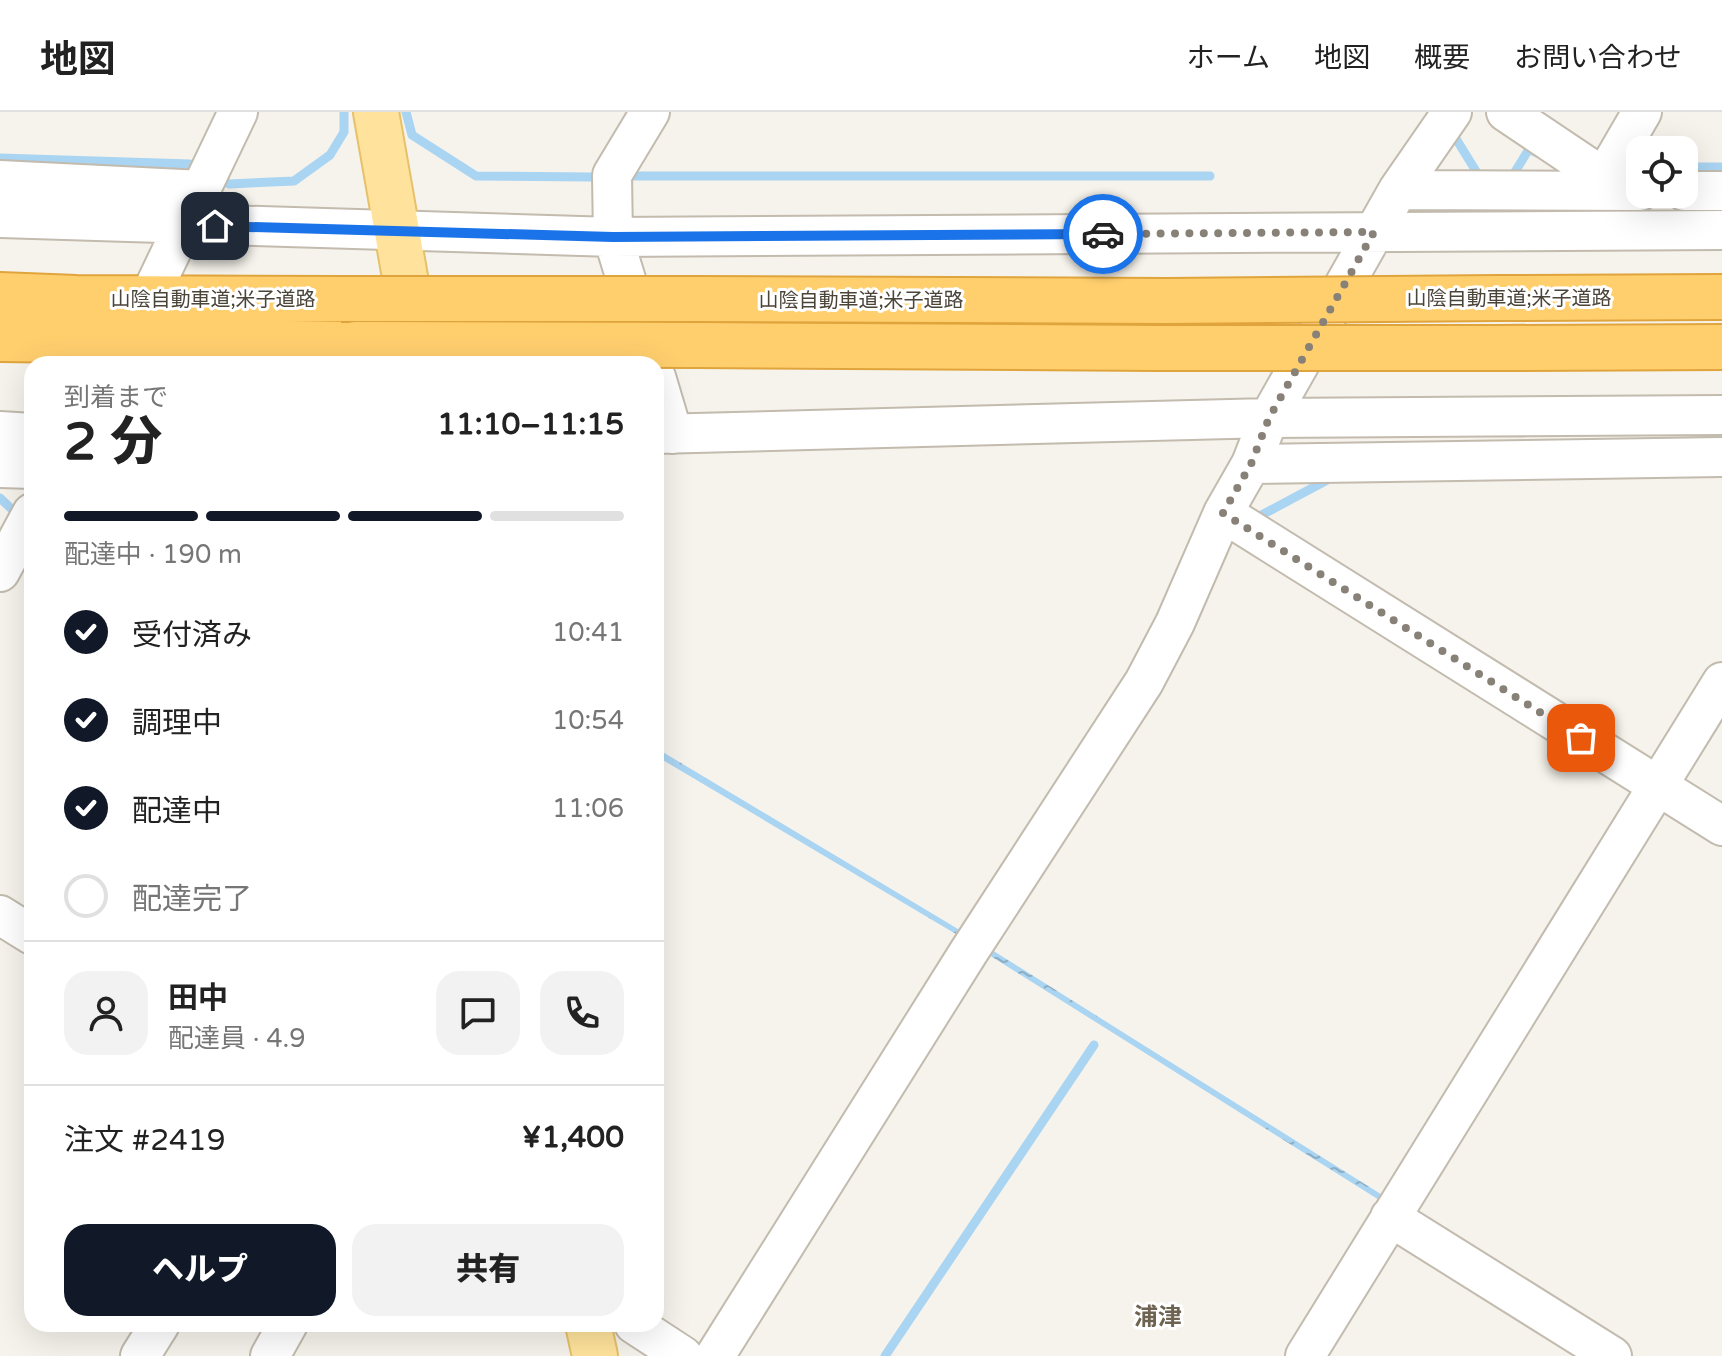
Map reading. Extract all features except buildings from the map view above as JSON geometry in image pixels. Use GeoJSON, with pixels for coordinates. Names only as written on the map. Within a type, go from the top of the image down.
{"type":"FeatureCollection","features":[{"type":"Feature","properties":{"kind":"highway","name":"山陰自動車道;米子道路"},"geometry":{"type":"LineString","coordinates":[[0,295],[1167,301],[1722,297]]}},
{"type":"Feature","properties":{"kind":"highway"},"geometry":{"type":"LineString","coordinates":[[0,339],[1159,348],[1722,347]]}},
{"type":"Feature","properties":{"kind":"main road"},"geometry":{"type":"LineString","coordinates":[[376,112],[419,356]]}},
{"type":"Feature","properties":{"kind":"main road"},"geometry":{"type":"LineString","coordinates":[[590,1332],[595,1356]]}},
{"type":"Feature","properties":{"kind":"street"},"geometry":{"type":"LineString","coordinates":[[149,298],[238,112]]}},
{"type":"Feature","properties":{"kind":"street"},"geometry":{"type":"LineString","coordinates":[[650,112],[612,175],[613,237],[650,356]]}},
{"type":"Feature","properties":{"kind":"street"},"geometry":{"type":"LineString","coordinates":[[715,1356],[968,953],[1144,682],[1175,623],[1223,513],[1251,464],[1269,418],[1398,190],[1452,112]]}},
{"type":"Feature","properties":{"kind":"street"},"geometry":{"type":"LineString","coordinates":[[1506,112],[1588,167],[1603,191]]}},
{"type":"Feature","properties":{"kind":"street"},"geometry":{"type":"LineString","coordinates":[[1603,191],[1614,160],[1642,112]]}},
{"type":"Feature","properties":{"kind":"street"},"geometry":{"type":"LineString","coordinates":[[0,180],[202,190]]}},
{"type":"Feature","properties":{"kind":"street"},"geometry":{"type":"LineString","coordinates":[[1398,190],[1626,191]]}},
{"type":"Feature","properties":{"kind":"street"},"geometry":{"type":"LineString","coordinates":[[1698,191],[1722,191]]}},
{"type":"Feature","properties":{"kind":"street"},"geometry":{"type":"LineString","coordinates":[[0,218],[613,237],[1722,230]]}},
{"type":"Feature","properties":{"kind":"street"},"geometry":{"type":"LineString","coordinates":[[665,434],[1269,418],[1722,415]]}},
{"type":"Feature","properties":{"kind":"street"},"geometry":{"type":"LineString","coordinates":[[0,431],[24,432]]}},
{"type":"Feature","properties":{"kind":"street"},"geometry":{"type":"LineString","coordinates":[[1251,464],[1722,457]]}},
{"type":"Feature","properties":{"kind":"street"},"geometry":{"type":"LineString","coordinates":[[0,468],[24,469]]}},
{"type":"Feature","properties":{"kind":"street"},"geometry":{"type":"LineString","coordinates":[[1223,513],[1722,826]]}},
{"type":"Feature","properties":{"kind":"street"},"geometry":{"type":"LineString","coordinates":[[0,572],[24,528]]}},
{"type":"Feature","properties":{"kind":"street"},"geometry":{"type":"LineString","coordinates":[[1305,1356],[1722,682]]}},
{"type":"Feature","properties":{"kind":"street"},"geometry":{"type":"LineString","coordinates":[[0,915],[24,930]]}},
{"type":"Feature","properties":{"kind":"street"},"geometry":{"type":"LineString","coordinates":[[1390,1217],[1612,1356]]}},
{"type":"Feature","properties":{"kind":"street"},"geometry":{"type":"LineString","coordinates":[[140,1356],[155,1332]]}},
{"type":"Feature","properties":{"kind":"street"},"geometry":{"type":"LineString","coordinates":[[270,1356],[284,1332]]}},
{"type":"Feature","properties":{"kind":"street"},"geometry":{"type":"LineString","coordinates":[[646,1332],[683,1356]]}},
{"type":"Feature","properties":{"kind":"water"},"geometry":{"type":"Polygon","coordinates":[[[664,753],[968,935],[966,940],[664,761],[664,753]]]}},
{"type":"Feature","properties":{"kind":"water"},"geometry":{"type":"Polygon","coordinates":[[[984,945],[1387,1198],[1384,1203],[981,950],[984,945]]]}},
{"type":"Feature","properties":{"kind":"waterway"},"geometry":{"type":"LineString","coordinates":[[223,181],[229,184],[294,181],[330,155],[344,132],[344,112]]}},
{"type":"Feature","properties":{"kind":"waterway"},"geometry":{"type":"LineString","coordinates":[[406,112],[412,135],[476,176],[592,177]]}},
{"type":"Feature","properties":{"kind":"waterway"},"geometry":{"type":"LineString","coordinates":[[1450,129],[1479,176],[1485,176]]}},
{"type":"Feature","properties":{"kind":"waterway"},"geometry":{"type":"LineString","coordinates":[[1508,175],[1513,175],[1529,149],[1537,153]]}},
{"type":"Feature","properties":{"kind":"waterway"},"geometry":{"type":"LineString","coordinates":[[0,158],[190,164]]}},
{"type":"Feature","properties":{"kind":"waterway"},"geometry":{"type":"LineString","coordinates":[[1698,167],[1722,167]]}},
{"type":"Feature","properties":{"kind":"waterway"},"geometry":{"type":"LineString","coordinates":[[630,176],[1210,176]]}},
{"type":"Feature","properties":{"kind":"waterway"},"geometry":{"type":"LineString","coordinates":[[1259,520],[1256,518],[1331,478]]}},
{"type":"Feature","properties":{"kind":"waterway"},"geometry":{"type":"LineString","coordinates":[[0,498],[19,516],[17,518]]}},
{"type":"Feature","properties":{"kind":"waterway"},"geometry":{"type":"LineString","coordinates":[[885,1356],[1094,1045]]}},
{"type":"Feature","properties":{"kind":"way so far"},"geometry":{"type":"LineString","coordinates":[[1103,234],[1374,232],[1269,418],[1251,464],[1223,513],[1581,738]]}},
{"type":"Feature","properties":{"kind":"district","name":"浦津"},"geometry":{"type":"Point","coordinates":[1158,1317]}},
{"type":"Feature","properties":{"kind":"route"},"geometry":{"type":"LineString","coordinates":[[215,226],[613,237],[1103,234]]}}]}
